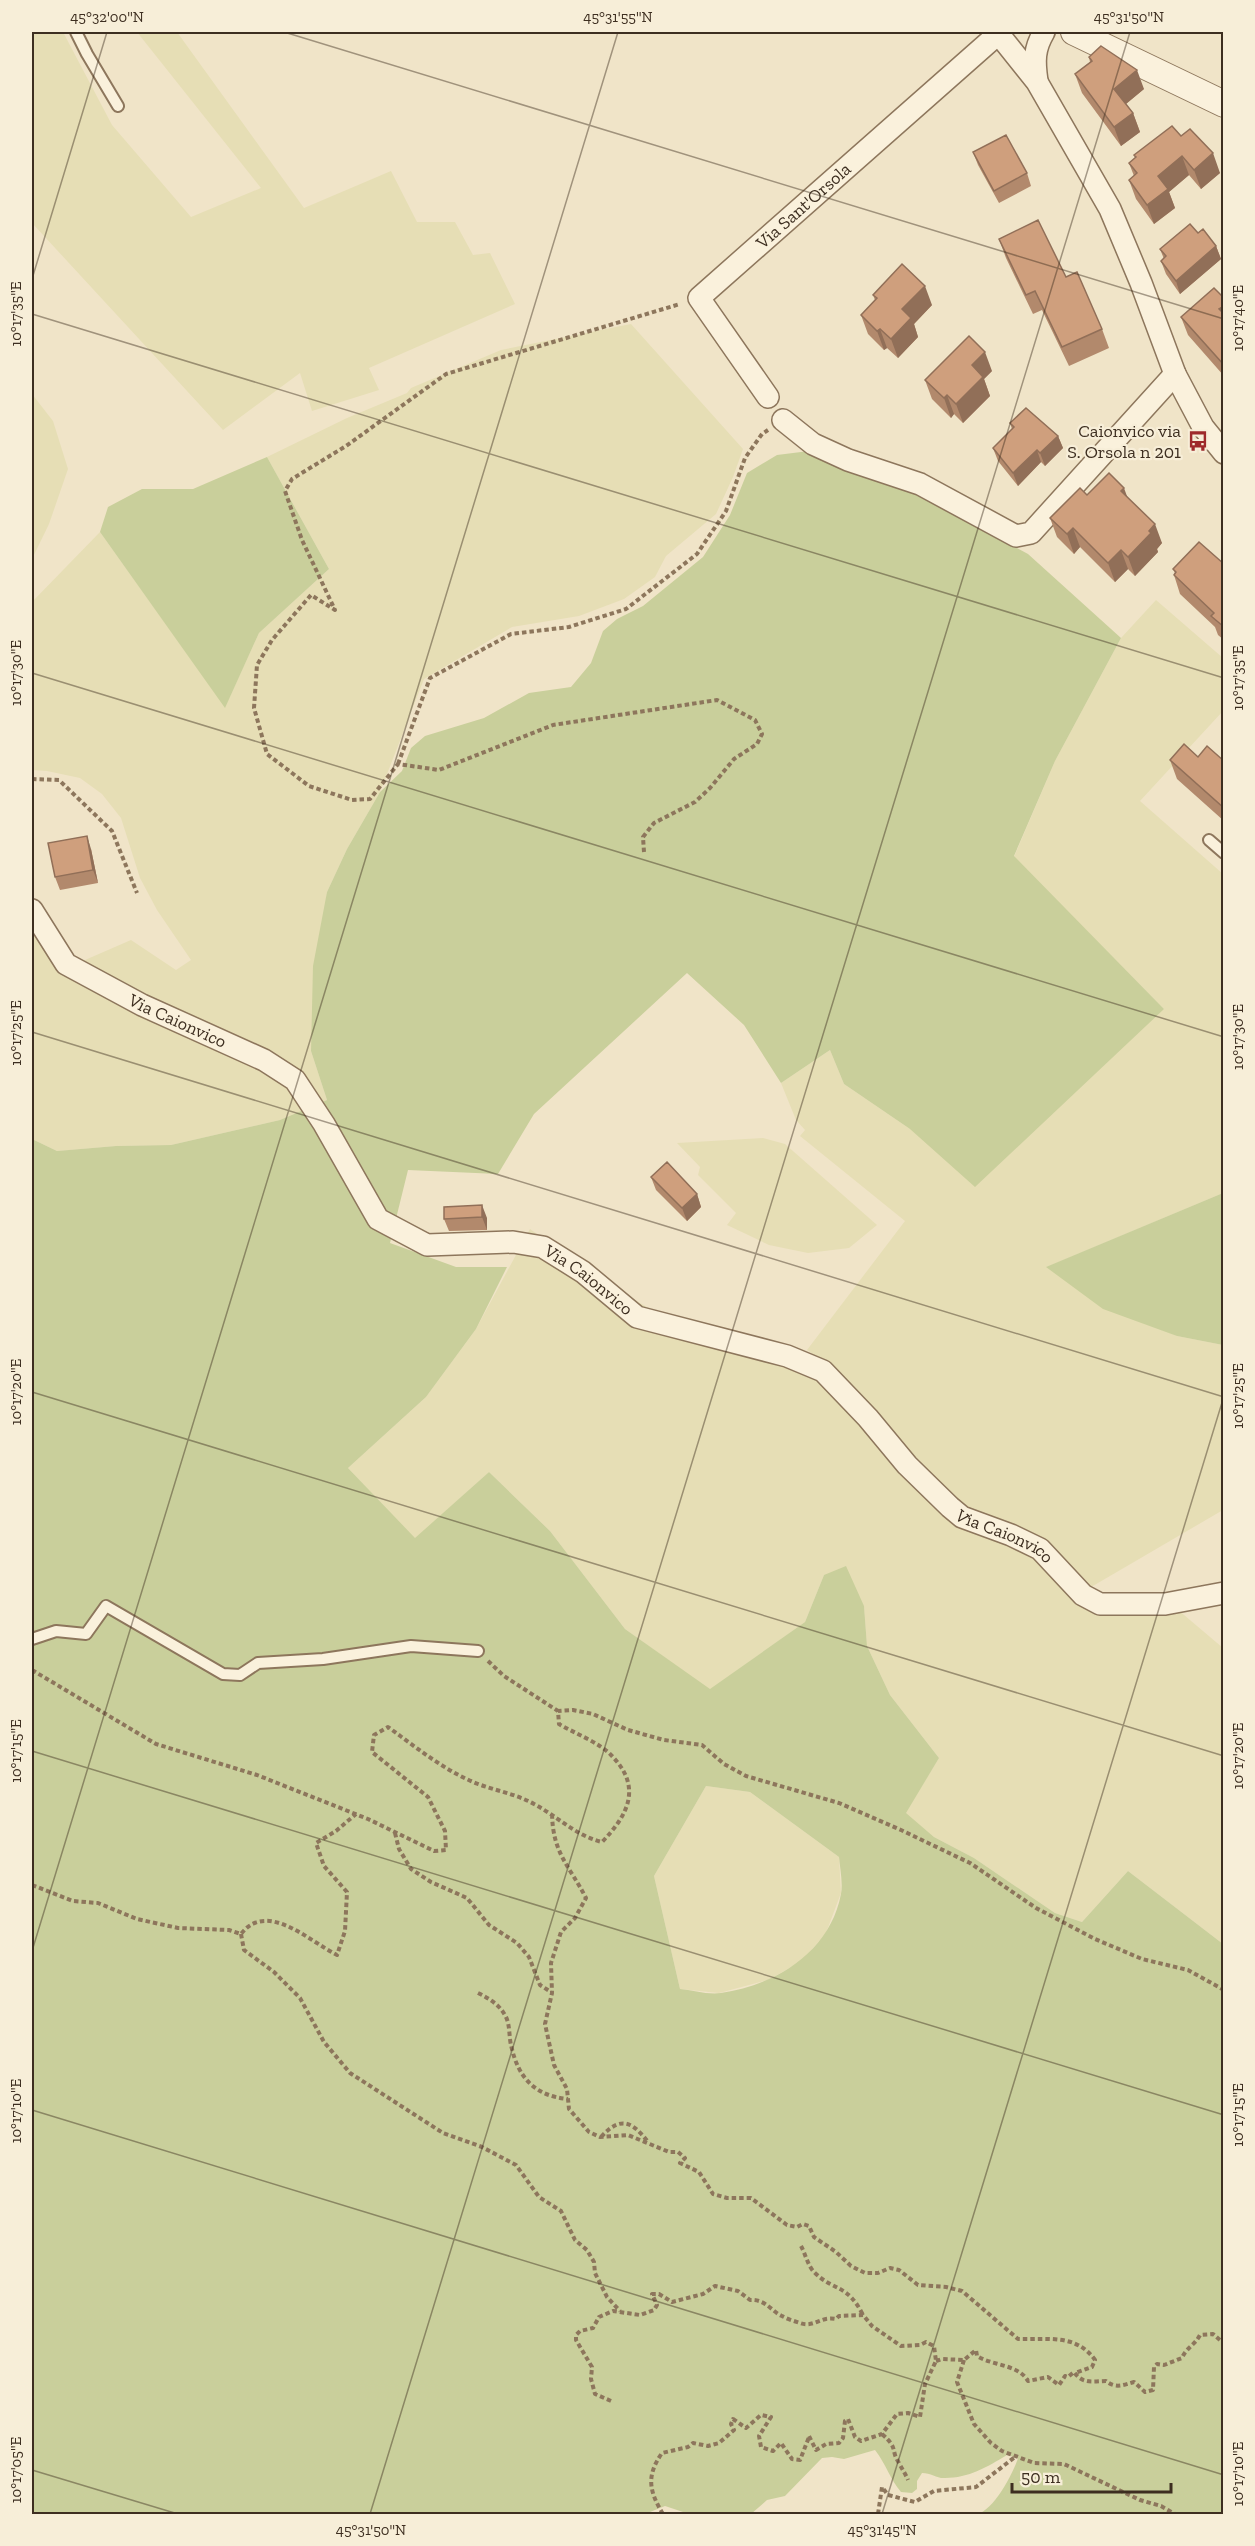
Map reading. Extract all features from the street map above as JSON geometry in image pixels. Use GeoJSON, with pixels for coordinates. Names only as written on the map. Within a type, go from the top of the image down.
{"type":"FeatureCollection","features":[{"type":"Feature","properties":{"kind":"street","name":"Via Sant'Orsola"},"geometry":{"type":"LineString","coordinates":[[1037,82],[1034,58],[1036,45],[1044,32]]}},
{"type":"Feature","properties":{"kind":"street"},"geometry":{"type":"LineString","coordinates":[[1074,32],[1224,104]]}},
{"type":"Feature","properties":{"kind":"street","name":"Via Sant'Orsola"},"geometry":{"type":"LineString","coordinates":[[699,298],[997,33],[1037,82],[1110,209],[1141,283],[1174,374],[1203,427],[1224,453]]}},
{"type":"Feature","properties":{"kind":"street"},"geometry":{"type":"LineString","coordinates":[[699,298],[768,397]]}},
{"type":"Feature","properties":{"kind":"street"},"geometry":{"type":"LineString","coordinates":[[783,420],[813,444],[848,460],[920,484],[1016,536],[1031,532],[1174,374]]}},
{"type":"Feature","properties":{"kind":"street","name":"Via Caionvico"},"geometry":{"type":"LineString","coordinates":[[32,910],[66,964],[141,1005],[264,1060],[295,1080],[324,1124],[378,1219],[427,1245],[513,1242],[543,1247],[583,1272],[637,1317],[788,1356],[823,1371],[868,1418],[907,1464],[950,1507],[962,1516],[1011,1534],[1040,1549],[1083,1595],[1100,1604],[1165,1604],[1224,1593]]}},
{"type":"Feature","properties":{"kind":"lane"},"geometry":{"type":"LineString","coordinates":[[76,32],[118,105]]}},
{"type":"Feature","properties":{"kind":"lane"},"geometry":{"type":"LineString","coordinates":[[1209,840],[1224,853]]}},
{"type":"Feature","properties":{"kind":"lane"},"geometry":{"type":"LineString","coordinates":[[32,1639],[56,1631],[86,1634],[105,1606],[223,1674],[240,1675],[258,1662],[323,1659],[411,1646],[478,1651]]}},
{"type":"Feature","properties":{"kind":"path"},"geometry":{"type":"LineString","coordinates":[[699,298],[446,374],[346,446],[292,479],[285,491],[302,540],[335,610],[311,595],[272,640],[257,665],[254,708],[267,754],[309,786],[352,800],[370,799],[398,764],[430,678],[511,634],[569,627],[626,609],[697,554],[726,511],[745,458],[762,435],[783,420]]}},
{"type":"Feature","properties":{"kind":"path"},"geometry":{"type":"LineString","coordinates":[[398,764],[439,770],[553,725],[717,700],[755,720],[762,734],[757,744],[723,769],[710,789],[695,802],[654,823],[643,837],[644,852]]}},
{"type":"Feature","properties":{"kind":"path"},"geometry":{"type":"LineString","coordinates":[[32,779],[59,780],[112,831],[137,893]]}},
{"type":"Feature","properties":{"kind":"path"},"geometry":{"type":"LineString","coordinates":[[478,1651],[504,1676],[558,1711],[573,1710],[593,1714],[628,1730],[664,1740],[702,1745],[724,1764],[746,1776],[839,1803],[901,1830],[970,1863],[1036,1908],[1095,1939],[1142,1959],[1188,1970],[1224,1990]]}},
{"type":"Feature","properties":{"kind":"path"},"geometry":{"type":"LineString","coordinates":[[32,1671],[156,1744],[257,1775],[356,1814],[434,1851],[446,1850],[445,1831],[428,1797],[372,1752],[374,1735],[388,1727],[442,1766],[478,1784],[516,1795],[552,1813],[587,1839],[602,1842],[625,1815],[630,1794],[626,1774],[611,1754],[559,1724],[558,1711]]}},
{"type":"Feature","properties":{"kind":"path"},"geometry":{"type":"LineString","coordinates":[[552,1813],[552,1830],[558,1854],[574,1875],[586,1898],[575,1918],[561,1932],[551,1963],[552,1993],[545,2024],[554,2065],[567,2089],[569,2109],[589,2132],[600,2137],[628,2135],[669,2152],[682,2154],[685,2158],[680,2163],[699,2172],[713,2194],[727,2198],[751,2198],[787,2225],[809,2226],[814,2237],[851,2266],[865,2273],[878,2273],[890,2268],[899,2270],[918,2284],[946,2287],[962,2292],[1018,2339],[1060,2338],[1080,2346],[1095,2360],[1092,2367],[1068,2377],[1065,2376],[1059,2385],[1048,2377],[1028,2381],[1010,2367],[988,2363],[977,2356],[976,2350],[963,2360],[957,2382],[974,2424],[991,2443],[1016,2457],[1034,2463],[1064,2463],[1140,2500],[1161,2506],[1175,2514]]}},
{"type":"Feature","properties":{"kind":"path"},"geometry":{"type":"LineString","coordinates":[[356,1814],[336,1831],[316,1843],[324,1866],[347,1892],[345,1931],[337,1955],[291,1928],[266,1919],[249,1924],[241,1934],[244,1950],[274,1972],[300,1998],[324,2042],[350,2073],[443,2133],[482,2147],[516,2165],[539,2197],[561,2211],[575,2240],[587,2250],[594,2262],[595,2273],[607,2297],[620,2311]]}},
{"type":"Feature","properties":{"kind":"path"},"geometry":{"type":"LineString","coordinates":[[395,1833],[399,1849],[411,1869],[431,1882],[467,1898],[489,1925],[517,1943],[529,1957],[540,1985],[552,1993]]}},
{"type":"Feature","properties":{"kind":"path"},"geometry":{"type":"LineString","coordinates":[[32,1885],[73,1901],[98,1903],[137,1920],[178,1928],[229,1930],[241,1934]]}},
{"type":"Feature","properties":{"kind":"path"},"geometry":{"type":"LineString","coordinates":[[478,1993],[495,2002],[507,2019],[511,2047],[517,2062],[534,2089],[554,2097],[568,2099]]}},
{"type":"Feature","properties":{"kind":"path"},"geometry":{"type":"LineString","coordinates":[[600,2137],[616,2125],[627,2123],[635,2126],[650,2145]]}},
{"type":"Feature","properties":{"kind":"path"},"geometry":{"type":"LineString","coordinates":[[663,2514],[656,2503],[650,2480],[652,2468],[662,2453],[688,2447],[693,2443],[708,2446],[719,2443],[734,2430],[731,2424],[733,2419],[746,2428],[761,2415],[771,2416],[759,2436],[761,2447],[773,2451],[781,2443],[792,2459],[800,2460],[809,2436],[816,2450],[826,2444],[839,2443],[843,2438],[845,2421],[848,2419],[858,2440],[875,2438],[882,2434],[897,2414],[908,2413],[920,2417],[925,2384],[936,2361],[934,2346],[923,2342],[920,2345],[901,2346],[872,2326],[855,2300],[843,2289],[812,2270],[801,2246]]}},
{"type":"Feature","properties":{"kind":"path"},"geometry":{"type":"LineString","coordinates":[[611,2401],[595,2394],[591,2379],[592,2367],[576,2340],[576,2335],[580,2331],[592,2328],[599,2317],[620,2311],[640,2315],[654,2310],[657,2305],[652,2294],[659,2294],[672,2302],[703,2294],[715,2286],[738,2291],[750,2300],[756,2300],[772,2307],[779,2316],[812,2325],[826,2317],[836,2319],[839,2316],[863,2315]]}},
{"type":"Feature","properties":{"kind":"path"},"geometry":{"type":"LineString","coordinates":[[1075,2373],[1094,2384],[1106,2381],[1118,2387],[1134,2382],[1145,2392],[1153,2390],[1156,2364],[1164,2365],[1182,2358],[1186,2349],[1197,2342],[1200,2335],[1213,2334],[1221,2341],[1224,2339]]}},
{"type":"Feature","properties":{"kind":"path"},"geometry":{"type":"LineString","coordinates":[[936,2361],[963,2360]]}},
{"type":"Feature","properties":{"kind":"path"},"geometry":{"type":"LineString","coordinates":[[882,2434],[894,2445],[897,2461],[908,2480]]}},
{"type":"Feature","properties":{"kind":"path"},"geometry":{"type":"LineString","coordinates":[[878,2514],[882,2487],[888,2495],[915,2502],[934,2491],[976,2487],[1016,2457]]}},
{"type":"Feature","properties":{"kind":"shaded area"},"geometry":{"type":"Polygon","coordinates":[[[32,32],[63,32],[112,125],[191,217],[261,188],[137,32],[177,32],[304,208],[391,171],[417,222],[455,222],[473,255],[490,253],[515,304],[369,368],[379,390],[312,411],[300,373],[223,430],[32,223],[32,32]]]}},
{"type":"Feature","properties":{"kind":"shaded area"},"geometry":{"type":"Polygon","coordinates":[[[631,324],[743,449],[733,477],[716,514],[666,556],[655,577],[624,599],[579,616],[512,627],[424,679],[380,792],[347,849],[327,892],[311,1051],[327,1100],[280,1120],[171,1145],[116,1146],[57,1151],[32,1139],[32,923],[62,970],[131,940],[176,970],[191,960],[157,910],[140,878],[121,818],[102,794],[80,778],[32,770],[32,602],[100,532],[225,707],[259,633],[329,569],[267,457],[347,418],[407,393],[411,388],[501,350],[631,324]]]}},
{"type":"Feature","properties":{"kind":"shaded area"},"geometry":{"type":"Polygon","coordinates":[[[32,394],[53,421],[68,469],[49,524],[32,559],[32,394]]]}},
{"type":"Feature","properties":{"kind":"shaded area"},"geometry":{"type":"Polygon","coordinates":[[[1156,600],[1223,658],[1223,711],[1140,801],[1223,874],[1223,1193],[1047,1267],[1177,1336],[1223,1345],[1223,1510],[1086,1590],[1053,1550],[1031,1532],[986,1519],[956,1503],[827,1364],[807,1350],[905,1221],[800,1136],[805,1130],[796,1120],[781,1083],[830,1050],[844,1084],[910,1129],[1164,1009],[1014,857],[1055,761],[1121,638],[1156,600]]]}},
{"type":"Feature","properties":{"kind":"shaded area"},"geometry":{"type":"Polygon","coordinates":[[[763,1138],[785,1144],[877,1225],[849,1248],[808,1253],[769,1245],[727,1225],[736,1213],[698,1175],[700,1167],[677,1143],[763,1138]]]}},
{"type":"Feature","properties":{"kind":"shaded area"},"geometry":{"type":"Polygon","coordinates":[[[530,1229],[600,1279],[665,1318],[817,1375],[945,1516],[1020,1543],[1072,1595],[1177,1609],[1223,1648],[1223,1944],[1128,1871],[1082,1922],[1055,1913],[974,1858],[934,1837],[905,1813],[939,1758],[890,1695],[867,1646],[864,1606],[824,1575],[805,1622],[710,1690],[625,1629],[550,1531],[489,1472],[415,1539],[348,1468],[426,1397],[476,1329],[530,1229]]]}},
{"type":"Feature","properties":{"kind":"shaded area"},"geometry":{"type":"Polygon","coordinates":[[[706,1786],[750,1792],[839,1857],[841,1893],[826,1933],[802,1961],[768,1980],[719,1993],[680,1989],[654,1876],[706,1786]]]}},
{"type":"Feature","properties":{"kind":"green space"},"geometry":{"type":"Polygon","coordinates":[[[809,451],[918,494],[1028,554],[1121,638],[1055,761],[1014,856],[1164,1009],[975,1187],[910,1129],[844,1084],[830,1050],[781,1083],[744,1025],[687,973],[534,1114],[498,1174],[408,1170],[390,1243],[456,1267],[507,1267],[476,1329],[426,1397],[348,1468],[415,1538],[489,1472],[550,1531],[625,1629],[710,1689],[805,1622],[824,1575],[846,1566],[864,1606],[867,1646],[890,1695],[939,1758],[906,1813],[934,1837],[974,1858],[1055,1913],[1082,1922],[1128,1871],[1223,1944],[1223,2514],[977,2514],[996,2499],[1012,2473],[1018,2458],[1007,2455],[978,2471],[954,2478],[942,2478],[922,2473],[917,2481],[917,2489],[912,2493],[901,2492],[875,2450],[844,2459],[822,2458],[785,2496],[767,2500],[751,2514],[689,2514],[665,2506],[645,2514],[32,2514],[32,1139],[57,1151],[116,1146],[171,1145],[280,1120],[327,1100],[311,1051],[313,966],[327,892],[347,849],[380,792],[402,771],[411,748],[425,736],[484,718],[529,693],[571,687],[591,663],[603,631],[617,619],[643,606],[703,557],[730,515],[747,473],[777,455],[809,451]],[[706,1786],[654,1876],[680,1989],[721,1993],[741,1989],[780,1973],[813,1949],[835,1915],[842,1890],[839,1857],[750,1792],[706,1786]]]}},
{"type":"Feature","properties":{"kind":"green space"},"geometry":{"type":"Polygon","coordinates":[[[267,457],[329,569],[259,633],[225,708],[100,532],[108,507],[142,489],[193,489],[267,457]]]}},
{"type":"Feature","properties":{"kind":"green space"},"geometry":{"type":"Polygon","coordinates":[[[1223,1193],[1223,1345],[1177,1336],[1103,1309],[1046,1267],[1223,1193]]]}},
{"type":"Feature","properties":{"kind":"building"},"geometry":{"type":"Polygon","coordinates":[[[1101,46],[1137,70],[1114,89],[1133,113],[1114,127],[1075,74],[1092,61],[1089,57],[1101,46]]]}},
{"type":"Feature","properties":{"kind":"building"},"geometry":{"type":"Polygon","coordinates":[[[1172,126],[1181,136],[1190,129],[1213,153],[1194,170],[1182,156],[1158,176],[1168,189],[1147,205],[1129,180],[1137,173],[1129,163],[1136,157],[1134,155],[1172,126]]]}},
{"type":"Feature","properties":{"kind":"building"},"geometry":{"type":"Polygon","coordinates":[[[1006,135],[1027,173],[994,191],[973,152],[1006,135]]]}},
{"type":"Feature","properties":{"kind":"building"},"geometry":{"type":"Polygon","coordinates":[[[1038,220],[1066,277],[1077,272],[1102,329],[1062,347],[1035,291],[1026,295],[999,239],[1038,220]]]}},
{"type":"Feature","properties":{"kind":"building"},"geometry":{"type":"Polygon","coordinates":[[[1190,224],[1198,233],[1203,229],[1216,246],[1176,281],[1161,261],[1166,256],[1160,249],[1190,224]]]}},
{"type":"Feature","properties":{"kind":"building"},"geometry":{"type":"Polygon","coordinates":[[[902,264],[925,286],[902,309],[911,318],[891,339],[880,329],[877,331],[861,315],[877,298],[873,295],[902,264]]]}},
{"type":"Feature","properties":{"kind":"building"},"geometry":{"type":"Polygon","coordinates":[[[1214,288],[1224,298],[1224,306],[1219,309],[1224,314],[1224,365],[1181,317],[1214,288]]]}},
{"type":"Feature","properties":{"kind":"building"},"geometry":{"type":"Polygon","coordinates":[[[969,336],[985,352],[972,365],[983,377],[956,404],[947,395],[944,398],[925,380],[969,336]]]}},
{"type":"Feature","properties":{"kind":"building"},"geometry":{"type":"Polygon","coordinates":[[[1026,408],[1058,436],[1040,453],[1037,450],[1013,473],[993,448],[1014,427],[1010,423],[1026,408]]]}},
{"type":"Feature","properties":{"kind":"building"},"geometry":{"type":"Polygon","coordinates":[[[1109,473],[1124,488],[1121,491],[1155,524],[1149,531],[1151,533],[1128,557],[1121,550],[1108,563],[1073,528],[1067,534],[1050,518],[1080,488],[1087,495],[1109,473]]]}},
{"type":"Feature","properties":{"kind":"building"},"geometry":{"type":"Polygon","coordinates":[[[1199,542],[1224,564],[1224,627],[1211,616],[1214,613],[1174,575],[1176,572],[1173,569],[1199,542]]]}},
{"type":"Feature","properties":{"kind":"building"},"geometry":{"type":"Polygon","coordinates":[[[1184,744],[1198,757],[1207,746],[1224,761],[1224,808],[1170,760],[1184,744]]]}},
{"type":"Feature","properties":{"kind":"building"},"geometry":{"type":"Polygon","coordinates":[[[87,836],[93,870],[55,877],[48,843],[87,836]]]}},
{"type":"Feature","properties":{"kind":"building"},"geometry":{"type":"Polygon","coordinates":[[[667,1162],[697,1194],[682,1208],[651,1177],[667,1162]]]}},
{"type":"Feature","properties":{"kind":"building"},"geometry":{"type":"Polygon","coordinates":[[[482,1205],[482,1217],[444,1219],[444,1207],[482,1205]]]}},
{"type":"Feature","properties":{"kind":"place","name":"Caionvico via S. Orsola n 201"},"geometry":{"type":"Point","coordinates":[1198,441]}}]}
